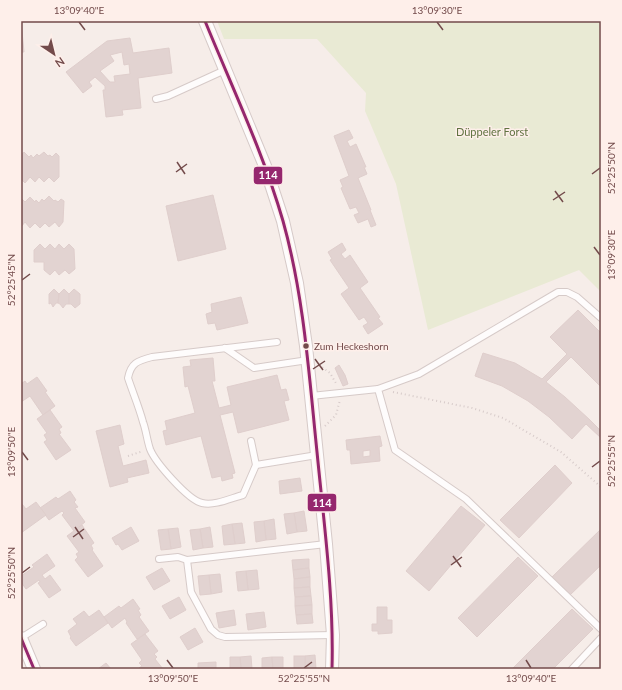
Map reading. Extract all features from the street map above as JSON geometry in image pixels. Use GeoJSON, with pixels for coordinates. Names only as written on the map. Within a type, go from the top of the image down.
{"type":"FeatureCollection","features":[{"type":"Feature","properties":{"kind":"street"},"geometry":{"type":"LineString","coordinates":[[205,21],[265,166],[282,221],[297,283],[307,358],[326,544],[333,635],[332,669]]}},
{"type":"Feature","properties":{"kind":"street"},"geometry":{"type":"LineString","coordinates":[[21,638],[34,669]]}},
{"type":"Feature","properties":{"kind":"lane"},"geometry":{"type":"LineString","coordinates":[[156,99],[168,96],[225,70]]}},
{"type":"Feature","properties":{"kind":"lane"},"geometry":{"type":"LineString","coordinates":[[311,396],[378,389],[420,374],[558,292],[567,292],[576,297],[601,318]]}},
{"type":"Feature","properties":{"kind":"lane"},"geometry":{"type":"LineString","coordinates":[[251,441],[256,466],[243,495],[214,503],[202,504],[194,501],[170,477],[150,449],[143,420],[128,378],[129,371],[133,365],[140,360],[152,357],[277,342]]}},
{"type":"Feature","properties":{"kind":"lane"},"geometry":{"type":"LineString","coordinates":[[225,348],[254,368],[307,358]]}},
{"type":"Feature","properties":{"kind":"lane"},"geometry":{"type":"LineString","coordinates":[[378,389],[395,450],[466,499],[601,629]]}},
{"type":"Feature","properties":{"kind":"lane"},"geometry":{"type":"LineString","coordinates":[[256,466],[317,455]]}},
{"type":"Feature","properties":{"kind":"lane"},"geometry":{"type":"LineString","coordinates":[[159,559],[178,557],[187,560],[326,544]]}},
{"type":"Feature","properties":{"kind":"lane"},"geometry":{"type":"LineString","coordinates":[[187,560],[191,592],[212,629],[218,635],[225,637],[333,635]]}},
{"type":"Feature","properties":{"kind":"lane"},"geometry":{"type":"LineString","coordinates":[[21,638],[43,624]]}},
{"type":"Feature","properties":{"kind":"lane"},"geometry":{"type":"LineString","coordinates":[[572,669],[601,638]]}},
{"type":"Feature","properties":{"kind":"path"},"geometry":{"type":"LineString","coordinates":[[307,358],[330,373],[341,393],[336,415],[315,435]]}},
{"type":"Feature","properties":{"kind":"path"},"geometry":{"type":"LineString","coordinates":[[378,389],[472,408],[503,418],[561,452],[601,487]]}},
{"type":"Feature","properties":{"kind":"path"},"geometry":{"type":"LineString","coordinates":[[128,456],[150,449]]}},
{"type":"Feature","properties":{"kind":"green space","name":"Düppeler Forst"},"geometry":{"type":"Polygon","coordinates":[[[217,21],[601,21],[601,292],[579,270],[428,330],[396,184],[365,111],[366,93],[317,39],[224,39],[217,21]]]}},
{"type":"Feature","properties":{"kind":"building"},"geometry":{"type":"Polygon","coordinates":[[[21,21],[24,52],[21,52],[21,21]]]}},
{"type":"Feature","properties":{"kind":"building"},"geometry":{"type":"Polygon","coordinates":[[[130,38],[133,53],[169,48],[172,73],[138,78],[141,108],[122,110],[123,115],[106,117],[103,90],[105,90],[105,86],[95,77],[89,82],[92,86],[83,93],[66,72],[107,41],[130,38]],[[122,52],[110,55],[114,61],[100,71],[110,82],[115,82],[114,76],[130,74],[129,64],[124,65],[122,52]]]}},
{"type":"Feature","properties":{"kind":"building"},"geometry":{"type":"Polygon","coordinates":[[[349,130],[353,138],[347,141],[350,147],[356,144],[366,167],[364,167],[367,174],[358,178],[376,225],[371,227],[368,219],[358,223],[354,215],[359,213],[356,207],[350,209],[341,188],[343,187],[340,180],[349,176],[334,136],[349,130]]]}},
{"type":"Feature","properties":{"kind":"building"},"geometry":{"type":"Polygon","coordinates":[[[24,152],[29,157],[31,155],[33,158],[37,154],[39,156],[44,152],[48,156],[50,155],[52,157],[56,153],[59,156],[59,177],[54,182],[49,177],[44,182],[39,177],[35,182],[30,177],[25,183],[21,179],[21,156],[24,152]]]}},
{"type":"Feature","properties":{"kind":"building"},"geometry":{"type":"Polygon","coordinates":[[[213,195],[226,249],[178,261],[166,206],[213,195]]]}},
{"type":"Feature","properties":{"kind":"building"},"geometry":{"type":"Polygon","coordinates":[[[49,196],[54,201],[55,200],[58,202],[61,199],[64,201],[63,222],[59,227],[55,222],[49,227],[45,223],[40,228],[35,223],[30,228],[25,222],[21,227],[21,198],[25,202],[30,197],[35,202],[36,200],[39,203],[42,199],[44,201],[49,196]]]}},
{"type":"Feature","properties":{"kind":"building"},"geometry":{"type":"Polygon","coordinates":[[[342,243],[346,250],[341,254],[345,259],[350,255],[368,282],[360,288],[380,317],[378,318],[383,324],[368,334],[363,326],[368,323],[364,317],[359,320],[341,294],[349,288],[330,260],[332,259],[328,252],[342,243]]]}},
{"type":"Feature","properties":{"kind":"building"},"geometry":{"type":"Polygon","coordinates":[[[40,244],[45,249],[50,244],[55,249],[59,244],[64,249],[69,244],[74,249],[75,269],[69,274],[65,270],[59,275],[55,270],[50,275],[44,270],[44,262],[34,262],[34,250],[40,244]]]}},
{"type":"Feature","properties":{"kind":"building"},"geometry":{"type":"Polygon","coordinates":[[[54,289],[59,294],[58,303],[56,303],[53,307],[51,303],[49,304],[49,294],[54,289]]]}},
{"type":"Feature","properties":{"kind":"building"},"geometry":{"type":"Polygon","coordinates":[[[64,289],[69,294],[69,304],[66,304],[63,308],[58,303],[59,294],[64,289]]]}},
{"type":"Feature","properties":{"kind":"building"},"geometry":{"type":"Polygon","coordinates":[[[74,289],[80,294],[80,304],[75,308],[69,304],[69,294],[74,289]]]}},
{"type":"Feature","properties":{"kind":"building"},"geometry":{"type":"Polygon","coordinates":[[[241,297],[248,323],[217,330],[215,323],[208,324],[206,314],[212,312],[211,304],[241,297]]]}},
{"type":"Feature","properties":{"kind":"building"},"geometry":{"type":"Polygon","coordinates":[[[578,310],[601,333],[601,387],[571,357],[546,382],[565,397],[601,431],[601,438],[586,424],[572,439],[549,417],[528,401],[502,386],[475,376],[483,353],[515,363],[542,379],[567,354],[550,337],[578,310]]]}},
{"type":"Feature","properties":{"kind":"building"},"geometry":{"type":"Polygon","coordinates":[[[213,358],[215,381],[212,381],[219,408],[231,405],[227,387],[277,375],[281,390],[286,389],[289,400],[284,401],[289,420],[238,433],[233,412],[220,415],[235,473],[232,474],[233,478],[222,481],[221,476],[212,478],[201,436],[166,445],[163,431],[167,430],[165,421],[195,413],[188,386],[185,387],[183,367],[191,366],[190,360],[213,358]]]}},
{"type":"Feature","properties":{"kind":"building"},"geometry":{"type":"Polygon","coordinates":[[[339,365],[348,384],[343,386],[335,368],[339,365]]]}},
{"type":"Feature","properties":{"kind":"building"},"geometry":{"type":"Polygon","coordinates":[[[37,377],[55,406],[43,415],[30,396],[21,402],[21,384],[25,381],[27,384],[37,377]]]}},
{"type":"Feature","properties":{"kind":"building"},"geometry":{"type":"Polygon","coordinates":[[[50,410],[62,427],[59,429],[61,433],[59,434],[71,450],[56,460],[44,442],[47,440],[44,435],[47,433],[37,419],[50,410]]]}},
{"type":"Feature","properties":{"kind":"building"},"geometry":{"type":"Polygon","coordinates":[[[120,425],[124,444],[118,446],[123,466],[146,460],[149,473],[127,478],[128,482],[110,487],[96,431],[120,425]]]}},
{"type":"Feature","properties":{"kind":"building"},"geometry":{"type":"Polygon","coordinates":[[[380,436],[382,446],[379,447],[380,461],[351,464],[350,450],[347,450],[346,440],[380,436]],[[370,450],[363,451],[363,457],[370,456],[370,450]]]}},
{"type":"Feature","properties":{"kind":"building"},"geometry":{"type":"Polygon","coordinates":[[[555,465],[572,483],[519,538],[500,520],[555,465]]]}},
{"type":"Feature","properties":{"kind":"building"},"geometry":{"type":"Polygon","coordinates":[[[300,478],[302,491],[280,494],[279,481],[300,478]]]}},
{"type":"Feature","properties":{"kind":"building"},"geometry":{"type":"Polygon","coordinates":[[[70,491],[76,500],[74,502],[78,507],[75,508],[85,522],[74,531],[62,515],[64,513],[62,511],[49,520],[40,508],[56,497],[58,499],[70,491]]]}},
{"type":"Feature","properties":{"kind":"building"},"geometry":{"type":"Polygon","coordinates":[[[36,502],[46,515],[21,533],[21,505],[22,504],[26,509],[36,502]]]}},
{"type":"Feature","properties":{"kind":"building"},"geometry":{"type":"Polygon","coordinates":[[[461,506],[485,525],[429,591],[406,571],[461,506]]]}},
{"type":"Feature","properties":{"kind":"building"},"geometry":{"type":"Polygon","coordinates":[[[304,511],[307,531],[297,532],[294,513],[304,511]]]}},
{"type":"Feature","properties":{"kind":"building"},"geometry":{"type":"Polygon","coordinates":[[[294,513],[297,532],[287,534],[284,514],[294,513]]]}},
{"type":"Feature","properties":{"kind":"building"},"geometry":{"type":"Polygon","coordinates":[[[274,519],[276,539],[266,540],[264,521],[274,519]]]}},
{"type":"Feature","properties":{"kind":"building"},"geometry":{"type":"Polygon","coordinates":[[[264,521],[266,540],[256,542],[254,522],[264,521]]]}},
{"type":"Feature","properties":{"kind":"building"},"geometry":{"type":"Polygon","coordinates":[[[242,523],[245,543],[235,544],[232,524],[242,523]]]}},
{"type":"Feature","properties":{"kind":"building"},"geometry":{"type":"Polygon","coordinates":[[[232,524],[235,544],[224,545],[222,526],[232,524]]]}},
{"type":"Feature","properties":{"kind":"building"},"geometry":{"type":"Polygon","coordinates":[[[82,525],[94,543],[91,545],[92,550],[103,566],[88,577],[75,560],[78,557],[76,554],[79,552],[67,536],[82,525]]]}},
{"type":"Feature","properties":{"kind":"building"},"geometry":{"type":"Polygon","coordinates":[[[131,527],[139,541],[122,550],[118,544],[116,545],[112,538],[131,527]]]}},
{"type":"Feature","properties":{"kind":"building"},"geometry":{"type":"Polygon","coordinates":[[[210,527],[213,547],[203,548],[200,529],[210,527]]]}},
{"type":"Feature","properties":{"kind":"building"},"geometry":{"type":"Polygon","coordinates":[[[178,528],[181,547],[171,549],[168,529],[178,528]]]}},
{"type":"Feature","properties":{"kind":"building"},"geometry":{"type":"Polygon","coordinates":[[[168,529],[171,549],[161,550],[158,530],[168,529]]]}},
{"type":"Feature","properties":{"kind":"building"},"geometry":{"type":"Polygon","coordinates":[[[200,529],[203,548],[193,550],[190,530],[200,529]]]}},
{"type":"Feature","properties":{"kind":"building"},"geometry":{"type":"Polygon","coordinates":[[[601,529],[601,565],[570,595],[552,577],[601,529]]]}},
{"type":"Feature","properties":{"kind":"building"},"geometry":{"type":"Polygon","coordinates":[[[47,554],[55,566],[42,575],[45,579],[50,575],[61,590],[49,598],[38,583],[40,582],[39,580],[26,589],[21,582],[21,576],[34,567],[32,565],[47,554]]]}},
{"type":"Feature","properties":{"kind":"building"},"geometry":{"type":"Polygon","coordinates":[[[518,557],[538,576],[477,637],[458,618],[518,557]]]}},
{"type":"Feature","properties":{"kind":"building"},"geometry":{"type":"Polygon","coordinates":[[[309,559],[309,568],[293,570],[292,560],[309,559]]]}},
{"type":"Feature","properties":{"kind":"building"},"geometry":{"type":"Polygon","coordinates":[[[162,568],[170,581],[154,590],[146,577],[162,568]]]}},
{"type":"Feature","properties":{"kind":"building"},"geometry":{"type":"Polygon","coordinates":[[[309,568],[310,577],[294,579],[293,570],[309,568]]]}},
{"type":"Feature","properties":{"kind":"building"},"geometry":{"type":"Polygon","coordinates":[[[257,570],[259,589],[248,590],[246,571],[257,570]]]}},
{"type":"Feature","properties":{"kind":"building"},"geometry":{"type":"Polygon","coordinates":[[[246,571],[248,590],[238,591],[236,572],[246,571]]]}},
{"type":"Feature","properties":{"kind":"building"},"geometry":{"type":"Polygon","coordinates":[[[220,574],[222,592],[211,594],[209,575],[220,574]]]}},
{"type":"Feature","properties":{"kind":"building"},"geometry":{"type":"Polygon","coordinates":[[[209,575],[211,594],[200,595],[198,576],[209,575]]]}},
{"type":"Feature","properties":{"kind":"building"},"geometry":{"type":"Polygon","coordinates":[[[310,577],[310,587],[294,588],[294,579],[310,577]]]}},
{"type":"Feature","properties":{"kind":"building"},"geometry":{"type":"Polygon","coordinates":[[[310,587],[311,596],[295,597],[294,588],[310,587]]]}},
{"type":"Feature","properties":{"kind":"building"},"geometry":{"type":"Polygon","coordinates":[[[311,596],[312,605],[295,606],[295,597],[311,596]]]}},
{"type":"Feature","properties":{"kind":"building"},"geometry":{"type":"Polygon","coordinates":[[[179,597],[186,610],[170,619],[162,606],[179,597]]]}},
{"type":"Feature","properties":{"kind":"building"},"geometry":{"type":"Polygon","coordinates":[[[133,599],[140,609],[138,610],[141,615],[139,617],[149,631],[137,639],[126,623],[125,618],[112,628],[104,617],[119,606],[121,608],[133,599]]]}},
{"type":"Feature","properties":{"kind":"building"},"geometry":{"type":"Polygon","coordinates":[[[312,605],[312,614],[296,615],[295,606],[312,605]]]}},
{"type":"Feature","properties":{"kind":"building"},"geometry":{"type":"Polygon","coordinates":[[[377,607],[387,607],[387,620],[392,620],[392,633],[378,634],[378,631],[372,631],[372,624],[377,624],[377,607]]]}},
{"type":"Feature","properties":{"kind":"building"},"geometry":{"type":"Polygon","coordinates":[[[572,609],[593,629],[553,669],[512,669],[572,609]]]}},
{"type":"Feature","properties":{"kind":"building"},"geometry":{"type":"Polygon","coordinates":[[[99,610],[108,623],[76,646],[70,638],[71,637],[68,631],[77,624],[73,619],[84,611],[89,617],[99,610]]]}},
{"type":"Feature","properties":{"kind":"building"},"geometry":{"type":"Polygon","coordinates":[[[234,610],[236,625],[219,628],[216,613],[234,610]]]}},
{"type":"Feature","properties":{"kind":"building"},"geometry":{"type":"Polygon","coordinates":[[[264,612],[266,627],[248,630],[246,614],[264,612]]]}},
{"type":"Feature","properties":{"kind":"building"},"geometry":{"type":"Polygon","coordinates":[[[312,614],[313,623],[297,624],[296,615],[312,614]]]}},
{"type":"Feature","properties":{"kind":"building"},"geometry":{"type":"Polygon","coordinates":[[[195,628],[203,642],[188,650],[180,637],[195,628]]]}},
{"type":"Feature","properties":{"kind":"building"},"geometry":{"type":"Polygon","coordinates":[[[145,634],[158,651],[154,654],[157,657],[155,659],[163,669],[139,668],[142,666],[139,663],[142,660],[131,644],[145,634]]]}},
{"type":"Feature","properties":{"kind":"building"},"geometry":{"type":"Polygon","coordinates":[[[315,655],[316,669],[305,669],[305,656],[315,655]]]}},
{"type":"Feature","properties":{"kind":"building"},"geometry":{"type":"Polygon","coordinates":[[[251,656],[252,669],[241,669],[240,657],[251,656]]]}},
{"type":"Feature","properties":{"kind":"building"},"geometry":{"type":"Polygon","coordinates":[[[294,656],[305,656],[305,669],[294,669],[294,656]]]}},
{"type":"Feature","properties":{"kind":"building"},"geometry":{"type":"Polygon","coordinates":[[[230,657],[240,657],[241,669],[230,669],[230,657]]]}},
{"type":"Feature","properties":{"kind":"building"},"geometry":{"type":"Polygon","coordinates":[[[272,657],[273,669],[262,669],[262,658],[272,657]]]}},
{"type":"Feature","properties":{"kind":"building"},"geometry":{"type":"Polygon","coordinates":[[[272,657],[283,657],[283,669],[273,669],[272,657]]]}},
{"type":"Feature","properties":{"kind":"building"},"geometry":{"type":"Polygon","coordinates":[[[216,662],[216,669],[198,669],[198,663],[216,662]]]}},
{"type":"Feature","properties":{"kind":"building"},"geometry":{"type":"Polygon","coordinates":[[[106,663],[111,669],[98,669],[106,663]]]}},
{"type":"Feature","properties":{"kind":"transit line","name":"114"},"geometry":{"type":"LineString","coordinates":[[205,21],[247,120],[275,195],[283,221],[296,278],[305,336],[328,560],[332,669]]}},
{"type":"Feature","properties":{"kind":"transit line","name":"114"},"geometry":{"type":"LineString","coordinates":[[21,638],[34,669]]}},
{"type":"Feature","properties":{"kind":"place","name":"Zum Heckeshorn"},"geometry":{"type":"Point","coordinates":[306,346]}}]}
